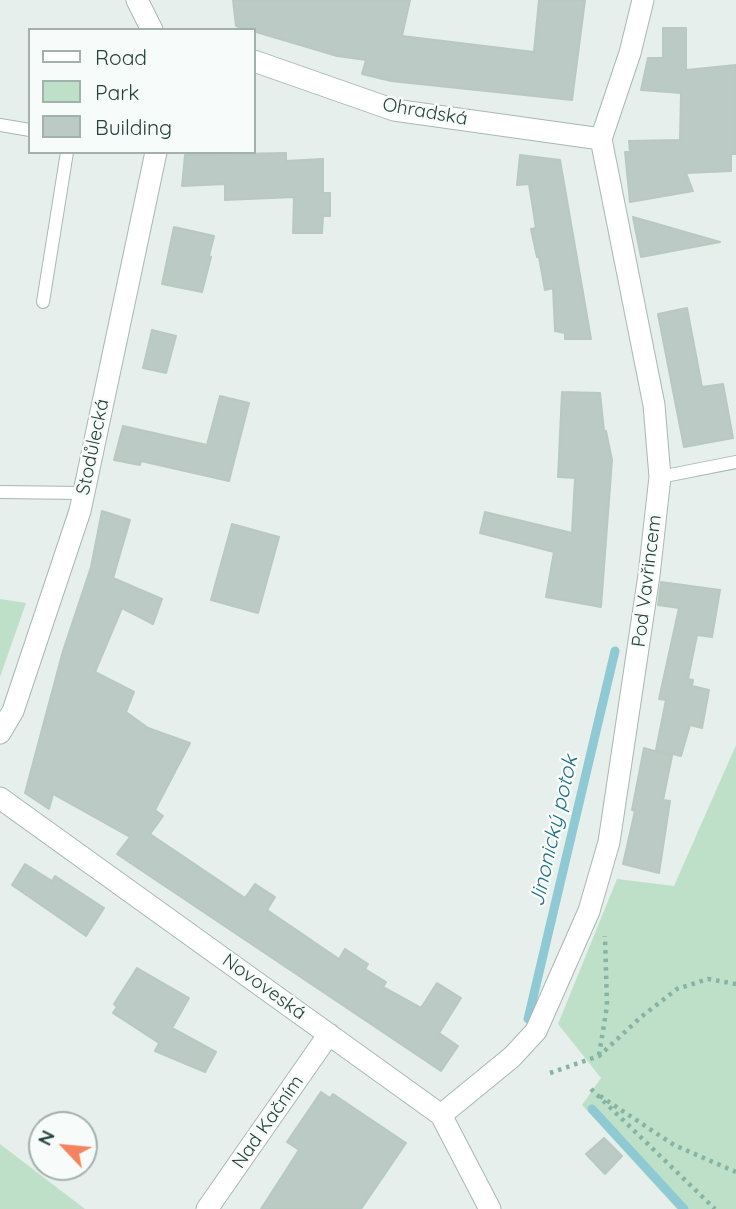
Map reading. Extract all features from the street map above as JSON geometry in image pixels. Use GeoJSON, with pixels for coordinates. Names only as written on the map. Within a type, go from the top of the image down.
{"type":"FeatureCollection","features":[{"type":"Feature","properties":{"kind":"street"},"geometry":{"type":"LineString","coordinates":[[137,0],[151,28]]}},
{"type":"Feature","properties":{"kind":"street"},"geometry":{"type":"LineString","coordinates":[[601,139],[630,54],[643,0]]}},
{"type":"Feature","properties":{"kind":"street","name":"Ohradská"},"geometry":{"type":"LineString","coordinates":[[256,62],[394,110],[601,139]]}},
{"type":"Feature","properties":{"kind":"street","name":"Pod Vavřincem"},"geometry":{"type":"LineString","coordinates":[[442,1115],[512,1057],[536,1031],[589,911],[609,842],[649,575],[660,477],[654,405],[601,139]]}},
{"type":"Feature","properties":{"kind":"street","name":"Stodůlecká"},"geometry":{"type":"LineString","coordinates":[[0,733],[13,711],[83,493],[156,154]]}},
{"type":"Feature","properties":{"kind":"street","name":"Novoveská"},"geometry":{"type":"LineString","coordinates":[[0,798],[442,1115],[490,1209]]}},
{"type":"Feature","properties":{"kind":"street","name":"Nad Kačním"},"geometry":{"type":"LineString","coordinates":[[206,1209],[329,1034]]}},
{"type":"Feature","properties":{"kind":"lane"},"geometry":{"type":"LineString","coordinates":[[0,125],[28,130]]}},
{"type":"Feature","properties":{"kind":"lane"},"geometry":{"type":"LineString","coordinates":[[43,302],[67,154]]}},
{"type":"Feature","properties":{"kind":"lane"},"geometry":{"type":"LineString","coordinates":[[660,477],[736,462]]}},
{"type":"Feature","properties":{"kind":"lane"},"geometry":{"type":"LineString","coordinates":[[0,492],[83,493]]}},
{"type":"Feature","properties":{"kind":"path"},"geometry":{"type":"LineString","coordinates":[[589,911],[607,938],[607,1006],[599,1056]]}},
{"type":"Feature","properties":{"kind":"path"},"geometry":{"type":"LineString","coordinates":[[550,1073],[599,1056],[641,1017],[677,989],[708,979],[736,984]]}},
{"type":"Feature","properties":{"kind":"path"},"geometry":{"type":"LineString","coordinates":[[715,1209],[591,1090],[674,1145],[736,1172]]}},
{"type":"Feature","properties":{"kind":"green space"},"geometry":{"type":"Polygon","coordinates":[[[0,599],[26,603],[0,677],[0,599]]]}},
{"type":"Feature","properties":{"kind":"green space"},"geometry":{"type":"Polygon","coordinates":[[[736,745],[736,1209],[677,1209],[582,1105],[601,1078],[558,1024],[617,879],[674,886],[736,745]]]}},
{"type":"Feature","properties":{"kind":"green space"},"geometry":{"type":"Polygon","coordinates":[[[0,1144],[28,1165],[28,1181],[48,1181],[85,1209],[0,1209],[0,1144]]]}},
{"type":"Feature","properties":{"kind":"building"},"geometry":{"type":"Polygon","coordinates":[[[233,0],[410,0],[402,36],[534,52],[539,0],[585,0],[572,100],[391,81],[362,74],[366,60],[337,56],[256,32],[256,28],[236,26],[233,0]]]}},
{"type":"Feature","properties":{"kind":"building"},"geometry":{"type":"Polygon","coordinates":[[[663,28],[686,28],[686,70],[736,65],[736,154],[731,154],[731,171],[686,173],[693,191],[630,202],[625,152],[630,152],[629,141],[680,140],[681,93],[641,90],[648,58],[663,58],[663,28]]]}},
{"type":"Feature","properties":{"kind":"building"},"geometry":{"type":"Polygon","coordinates":[[[286,153],[286,161],[323,159],[323,193],[330,193],[330,216],[323,216],[322,233],[293,233],[294,197],[225,200],[225,184],[182,186],[185,155],[286,153]]]}},
{"type":"Feature","properties":{"kind":"building"},"geometry":{"type":"Polygon","coordinates":[[[520,155],[560,160],[591,339],[565,339],[565,333],[555,331],[553,288],[545,290],[531,229],[536,228],[529,184],[517,185],[520,155]]]}},
{"type":"Feature","properties":{"kind":"building"},"geometry":{"type":"Polygon","coordinates":[[[633,217],[720,242],[641,257],[633,217]]]}},
{"type":"Feature","properties":{"kind":"building"},"geometry":{"type":"Polygon","coordinates":[[[174,227],[214,236],[202,292],[162,284],[174,227]]]}},
{"type":"Feature","properties":{"kind":"building"},"geometry":{"type":"Polygon","coordinates":[[[687,308],[702,387],[723,384],[733,438],[684,447],[658,314],[687,308]]]}},
{"type":"Feature","properties":{"kind":"building"},"geometry":{"type":"Polygon","coordinates":[[[152,330],[176,336],[166,373],[143,368],[152,330]]]}},
{"type":"Feature","properties":{"kind":"building"},"geometry":{"type":"Polygon","coordinates":[[[562,392],[600,393],[604,431],[612,460],[601,607],[546,597],[554,552],[480,533],[485,512],[572,533],[575,478],[558,477],[562,392]]]}},
{"type":"Feature","properties":{"kind":"building"},"geometry":{"type":"Polygon","coordinates":[[[220,396],[249,403],[229,481],[141,461],[140,465],[114,460],[123,426],[207,445],[220,396]]]}},
{"type":"Feature","properties":{"kind":"building"},"geometry":{"type":"Polygon","coordinates":[[[102,511],[130,520],[113,578],[162,599],[153,624],[122,608],[95,672],[134,692],[126,712],[148,728],[190,743],[155,810],[163,816],[150,834],[245,898],[255,884],[275,897],[267,910],[339,959],[345,949],[368,964],[365,969],[386,982],[383,987],[421,1008],[437,983],[461,998],[439,1033],[458,1046],[441,1071],[117,854],[130,837],[53,794],[49,809],[25,793],[63,651],[91,567],[102,511]]]}},
{"type":"Feature","properties":{"kind":"building"},"geometry":{"type":"Polygon","coordinates":[[[232,524],[279,537],[258,613],[211,600],[232,524]]]}},
{"type":"Feature","properties":{"kind":"building"},"geometry":{"type":"Polygon","coordinates":[[[661,582],[720,590],[712,637],[697,635],[688,679],[693,680],[692,686],[709,690],[702,728],[690,725],[681,756],[656,750],[666,700],[659,699],[679,608],[658,605],[661,582]]]}},
{"type":"Feature","properties":{"kind":"building"},"geometry":{"type":"Polygon","coordinates":[[[644,748],[672,756],[663,800],[670,801],[659,873],[623,864],[635,811],[632,810],[644,748]]]}},
{"type":"Feature","properties":{"kind":"building"},"geometry":{"type":"Polygon","coordinates":[[[25,864],[52,881],[55,876],[104,908],[86,936],[12,885],[25,864]]]}},
{"type":"Feature","properties":{"kind":"building"},"geometry":{"type":"Polygon","coordinates":[[[137,968],[189,998],[172,1028],[216,1052],[205,1072],[155,1051],[159,1043],[113,1013],[117,1007],[114,1004],[137,968]]]}},
{"type":"Feature","properties":{"kind":"building"},"geometry":{"type":"Polygon","coordinates":[[[321,1092],[330,1098],[333,1094],[406,1143],[361,1209],[261,1209],[299,1150],[287,1142],[321,1092]]]}},
{"type":"Feature","properties":{"kind":"building"},"geometry":{"type":"Polygon","coordinates":[[[604,1138],[622,1156],[605,1174],[586,1154],[604,1138]]]}},
{"type":"Feature","properties":{"kind":"waterway","name":"Jinonický potok"},"geometry":{"type":"LineString","coordinates":[[528,1019],[615,651]]}},
{"type":"Feature","properties":{"kind":"waterway","name":"Jinonický potok"},"geometry":{"type":"LineString","coordinates":[[592,1109],[684,1209]]}}]}
